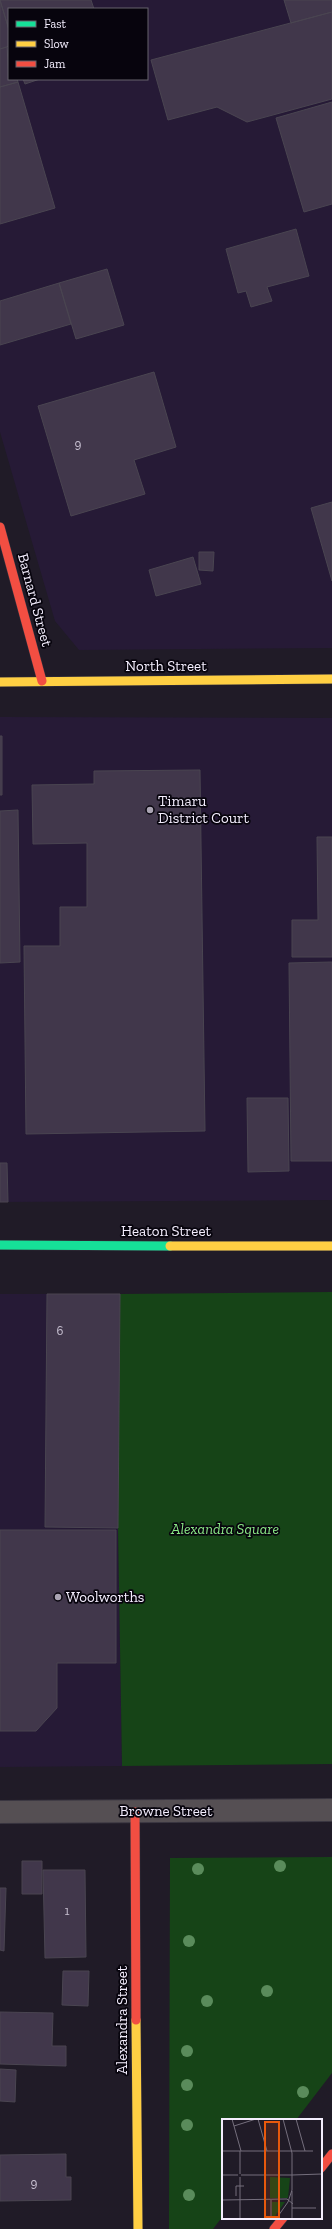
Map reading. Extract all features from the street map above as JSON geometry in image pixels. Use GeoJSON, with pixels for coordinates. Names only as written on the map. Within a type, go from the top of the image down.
{"type":"FeatureCollection","features":[{"type":"Feature","properties":{"kind":"street","name":"Barnard Street"},"geometry":{"type":"LineString","coordinates":[[0,527],[42,681]]}},
{"type":"Feature","properties":{"kind":"street","name":"North Street"},"geometry":{"type":"LineString","coordinates":[[0,682],[332,679]]}},
{"type":"Feature","properties":{"kind":"street","name":"Heaton Street"},"geometry":{"type":"LineString","coordinates":[[0,1245],[332,1246]]}},
{"type":"Feature","properties":{"kind":"street","name":"Browne Street"},"geometry":{"type":"LineString","coordinates":[[0,1812],[332,1810]]}},
{"type":"Feature","properties":{"kind":"street","name":"Alexandra Street"},"geometry":{"type":"LineString","coordinates":[[135,1812],[138,2229]]}},
{"type":"Feature","properties":{"kind":"street"},"geometry":{"type":"LineString","coordinates":[[322,2167],[332,2154]]}},
{"type":"Feature","properties":{"kind":"street"},"geometry":{"type":"LineString","coordinates":[[274,2229],[282,2219]]}},
{"type":"Feature","properties":{"kind":"shaded area"},"geometry":{"type":"Polygon","coordinates":[[[0,0],[332,0],[332,648],[79,650],[55,621],[0,432],[0,0]]]}},
{"type":"Feature","properties":{"kind":"shaded area"},"geometry":{"type":"Polygon","coordinates":[[[0,717],[332,718],[332,1200],[0,1202],[0,717]]]}},
{"type":"Feature","properties":{"kind":"shaded area"},"geometry":{"type":"Polygon","coordinates":[[[0,1294],[120,1294],[118,1528],[122,1766],[0,1767],[0,1294]]]}},
{"type":"Feature","properties":{"kind":"green space","name":"Alexandra Square"},"geometry":{"type":"Polygon","coordinates":[[[332,1292],[332,1764],[122,1766],[118,1528],[120,1294],[332,1292]]]}},
{"type":"Feature","properties":{"kind":"green space"},"geometry":{"type":"Polygon","coordinates":[[[332,1857],[332,2073],[297,2119],[222,2119],[222,2217],[213,2229],[169,2229],[170,1858],[332,1857]]]}},
{"type":"Feature","properties":{"kind":"building"},"geometry":{"type":"Polygon","coordinates":[[[0,0],[8,27],[8,46],[0,49],[0,0]]]}},
{"type":"Feature","properties":{"kind":"building"},"geometry":{"type":"Polygon","coordinates":[[[0,0],[91,0],[94,8],[8,8],[8,27],[0,0]]]}},
{"type":"Feature","properties":{"kind":"building"},"geometry":{"type":"Polygon","coordinates":[[[284,0],[332,0],[332,12],[291,23],[284,0]]]}},
{"type":"Feature","properties":{"kind":"building"},"geometry":{"type":"Polygon","coordinates":[[[332,12],[332,99],[247,122],[217,107],[168,120],[151,60],[332,12]]]}},
{"type":"Feature","properties":{"kind":"building"},"geometry":{"type":"Polygon","coordinates":[[[7,47],[8,80],[17,80],[18,82],[0,87],[0,49],[7,47]]]}},
{"type":"Feature","properties":{"kind":"building"},"geometry":{"type":"Polygon","coordinates":[[[23,80],[37,80],[25,84],[23,80]]]}},
{"type":"Feature","properties":{"kind":"building"},"geometry":{"type":"Polygon","coordinates":[[[18,82],[55,208],[0,224],[0,87],[18,82]]]}},
{"type":"Feature","properties":{"kind":"building"},"geometry":{"type":"Polygon","coordinates":[[[332,102],[332,204],[304,212],[276,118],[332,102]]]}},
{"type":"Feature","properties":{"kind":"building"},"geometry":{"type":"Polygon","coordinates":[[[296,229],[309,276],[267,287],[272,301],[251,307],[246,291],[238,293],[226,249],[296,229]]]}},
{"type":"Feature","properties":{"kind":"building"},"geometry":{"type":"Polygon","coordinates":[[[107,269],[124,325],[76,339],[59,283],[107,269]]]}},
{"type":"Feature","properties":{"kind":"building"},"geometry":{"type":"Polygon","coordinates":[[[59,283],[71,324],[0,345],[0,301],[59,283]]]}},
{"type":"Feature","properties":{"kind":"building"},"geometry":{"type":"Polygon","coordinates":[[[154,372],[176,447],[134,460],[145,494],[71,516],[38,406],[154,372]]]}},
{"type":"Feature","properties":{"kind":"building"},"geometry":{"type":"Polygon","coordinates":[[[332,502],[332,581],[311,508],[332,502]]]}},
{"type":"Feature","properties":{"kind":"building"},"geometry":{"type":"Polygon","coordinates":[[[199,552],[214,552],[213,571],[199,570],[199,552]]]}},
{"type":"Feature","properties":{"kind":"building"},"geometry":{"type":"Polygon","coordinates":[[[193,557],[201,584],[156,596],[149,570],[193,557]]]}},
{"type":"Feature","properties":{"kind":"building"},"geometry":{"type":"Polygon","coordinates":[[[0,736],[2,736],[2,795],[0,795],[0,736]]]}},
{"type":"Feature","properties":{"kind":"building"},"geometry":{"type":"Polygon","coordinates":[[[200,770],[205,1131],[26,1134],[24,946],[60,946],[60,907],[87,907],[87,843],[33,844],[32,785],[94,784],[94,771],[200,770]]]}},
{"type":"Feature","properties":{"kind":"building"},"geometry":{"type":"Polygon","coordinates":[[[18,810],[20,962],[0,963],[0,811],[18,810]]]}},
{"type":"Feature","properties":{"kind":"building"},"geometry":{"type":"Polygon","coordinates":[[[317,837],[332,837],[332,957],[292,957],[292,920],[318,920],[317,837]]]}},
{"type":"Feature","properties":{"kind":"building"},"geometry":{"type":"Polygon","coordinates":[[[332,962],[332,1161],[291,1161],[289,963],[332,962]]]}},
{"type":"Feature","properties":{"kind":"building"},"geometry":{"type":"Polygon","coordinates":[[[247,1098],[288,1098],[289,1171],[248,1172],[247,1098]]]}},
{"type":"Feature","properties":{"kind":"building"},"geometry":{"type":"Polygon","coordinates":[[[0,1163],[7,1163],[8,1202],[0,1202],[0,1163]]]}},
{"type":"Feature","properties":{"kind":"building"},"geometry":{"type":"Polygon","coordinates":[[[47,1294],[120,1294],[118,1528],[45,1527],[47,1294]]]}},
{"type":"Feature","properties":{"kind":"building","name":"Woolworths"},"geometry":{"type":"Polygon","coordinates":[[[0,1530],[116,1530],[116,1663],[57,1663],[57,1708],[36,1731],[0,1731],[0,1530]]]}},
{"type":"Feature","properties":{"kind":"building"},"geometry":{"type":"Polygon","coordinates":[[[22,1861],[42,1861],[42,1894],[22,1894],[22,1861]]]}},
{"type":"Feature","properties":{"kind":"building"},"geometry":{"type":"Polygon","coordinates":[[[43,1870],[85,1870],[86,1957],[45,1958],[43,1870]]]}},
{"type":"Feature","properties":{"kind":"building"},"geometry":{"type":"Polygon","coordinates":[[[0,1888],[6,1888],[4,1951],[0,1950],[0,1888]]]}},
{"type":"Feature","properties":{"kind":"building"},"geometry":{"type":"Polygon","coordinates":[[[63,1971],[89,1971],[88,2006],[62,2005],[63,1971]]]}},
{"type":"Feature","properties":{"kind":"building"},"geometry":{"type":"Polygon","coordinates":[[[0,2012],[53,2013],[52,2046],[66,2046],[66,2066],[0,2064],[0,2012]]]}},
{"type":"Feature","properties":{"kind":"building"},"geometry":{"type":"Polygon","coordinates":[[[0,2069],[16,2070],[15,2102],[0,2101],[0,2069]]]}},
{"type":"Feature","properties":{"kind":"building"},"geometry":{"type":"Polygon","coordinates":[[[66,2154],[66,2177],[71,2177],[71,2200],[0,2201],[0,2155],[66,2154]]]}},
{"type":"Feature","properties":{"kind":"traffic: fast"},"geometry":{"type":"LineString","coordinates":[[0,1245],[170,1246]]}},
{"type":"Feature","properties":{"kind":"traffic: slow"},"geometry":{"type":"LineString","coordinates":[[0,682],[332,679]]}},
{"type":"Feature","properties":{"kind":"traffic: slow"},"geometry":{"type":"LineString","coordinates":[[170,1246],[332,1246]]}},
{"type":"Feature","properties":{"kind":"traffic: slow"},"geometry":{"type":"LineString","coordinates":[[136,2020],[138,2229]]}},
{"type":"Feature","properties":{"kind":"traffic: jam"},"geometry":{"type":"LineString","coordinates":[[0,527],[42,681]]}},
{"type":"Feature","properties":{"kind":"traffic: jam"},"geometry":{"type":"LineString","coordinates":[[135,1812],[136,2020]]}},
{"type":"Feature","properties":{"kind":"traffic: jam"},"geometry":{"type":"LineString","coordinates":[[322,2167],[332,2154]]}},
{"type":"Feature","properties":{"kind":"traffic: jam"},"geometry":{"type":"LineString","coordinates":[[274,2229],[282,2219]]}},
{"type":"Feature","properties":{"kind":"place","name":"Timaru District Court"},"geometry":{"type":"Point","coordinates":[150,810]}},
{"type":"Feature","properties":{"kind":"place","name":"Woolworths"},"geometry":{"type":"Point","coordinates":[58,1597]}}]}
